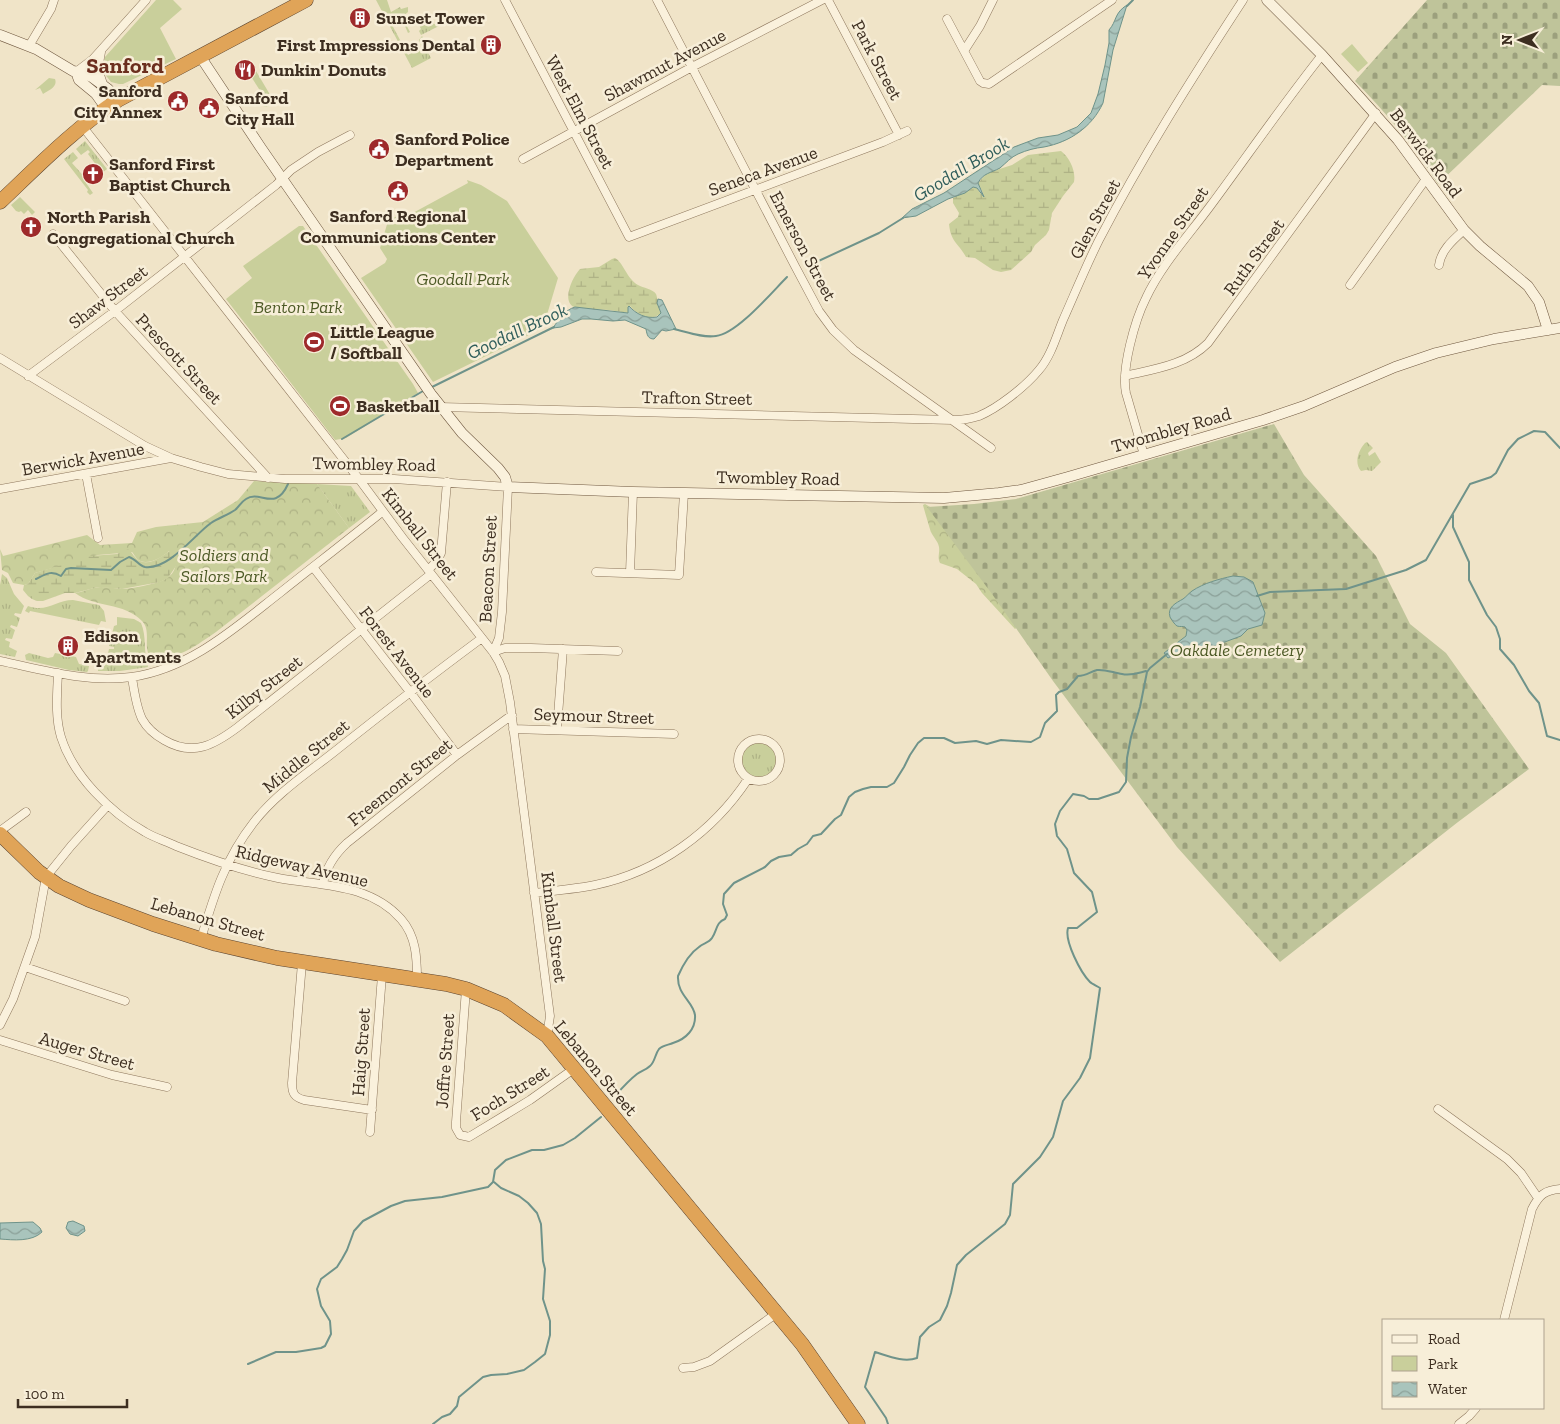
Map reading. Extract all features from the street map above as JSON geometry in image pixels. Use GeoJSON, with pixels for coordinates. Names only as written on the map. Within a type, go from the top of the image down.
{"type":"FeatureCollection","features":[{"type":"Feature","properties":{"kind":"highway"},"geometry":{"type":"LineString","coordinates":[[0,202],[83,127],[112,104],[306,0]]}},
{"type":"Feature","properties":{"kind":"highway","name":"Lebanon Street"},"geometry":{"type":"LineString","coordinates":[[0,833],[46,877],[69,890],[114,910],[152,924],[252,953],[302,963],[446,984],[466,989],[504,1005],[547,1036],[575,1068],[639,1148],[777,1313],[823,1372],[858,1424]]}},
{"type":"Feature","properties":{"kind":"street"},"geometry":{"type":"LineString","coordinates":[[29,46],[51,9],[54,0]]}},
{"type":"Feature","properties":{"kind":"street"},"geometry":{"type":"LineString","coordinates":[[76,72],[88,64],[102,50],[146,0]]}},
{"type":"Feature","properties":{"kind":"street","name":"West Elm Street"},"geometry":{"type":"LineString","coordinates":[[505,0],[629,237]]}},
{"type":"Feature","properties":{"kind":"street","name":"Emerson Street"},"geometry":{"type":"LineString","coordinates":[[657,0],[819,310],[833,330],[854,350],[991,448]]}},
{"type":"Feature","properties":{"kind":"street","name":"Shawmut Avenue"},"geometry":{"type":"LineString","coordinates":[[523,159],[692,67],[822,0]]}},
{"type":"Feature","properties":{"kind":"street","name":"Park Street"},"geometry":{"type":"LineString","coordinates":[[828,0],[903,133]]}},
{"type":"Feature","properties":{"kind":"street"},"geometry":{"type":"LineString","coordinates":[[964,51],[980,26],[993,0]]}},
{"type":"Feature","properties":{"kind":"street"},"geometry":{"type":"LineString","coordinates":[[947,19],[980,81],[986,84],[993,82],[1112,0]]}},
{"type":"Feature","properties":{"kind":"street","name":"Glen Street"},"geometry":{"type":"LineString","coordinates":[[953,420],[971,418],[995,407],[1024,384],[1043,365],[1080,279],[1111,218],[1166,120],[1243,0]]}},
{"type":"Feature","properties":{"kind":"street","name":"Berwick Road"},"geometry":{"type":"LineString","coordinates":[[1267,0],[1376,113],[1408,151],[1426,179],[1464,230],[1480,246],[1528,286],[1539,302],[1548,330]]}},
{"type":"Feature","properties":{"kind":"street"},"geometry":{"type":"LineString","coordinates":[[0,35],[29,46],[76,72],[84,73],[104,86]]}},
{"type":"Feature","properties":{"kind":"street"},"geometry":{"type":"LineString","coordinates":[[102,50],[98,58],[98,69],[112,104]]}},
{"type":"Feature","properties":{"kind":"street","name":"Yvonne Street"},"geometry":{"type":"LineString","coordinates":[[1144,454],[1126,394],[1125,376],[1140,312],[1156,281],[1283,104],[1322,55]]}},
{"type":"Feature","properties":{"kind":"street"},"geometry":{"type":"LineString","coordinates":[[200,56],[423,383],[462,432],[498,468],[508,488]]}},
{"type":"Feature","properties":{"kind":"street"},"geometry":{"type":"LineString","coordinates":[[76,72],[79,80],[112,104]]}},
{"type":"Feature","properties":{"kind":"street","name":"Ruth Street"},"geometry":{"type":"LineString","coordinates":[[1125,376],[1186,359],[1208,343],[1376,113]]}},
{"type":"Feature","properties":{"kind":"street","name":"Kimball Street"},"geometry":{"type":"LineString","coordinates":[[83,127],[500,662],[505,676],[512,715],[550,1016],[547,1036]]}},
{"type":"Feature","properties":{"kind":"street","name":"Seneca Avenue"},"geometry":{"type":"LineString","coordinates":[[629,237],[903,133]]}},
{"type":"Feature","properties":{"kind":"street","name":"Shaw Street"},"geometry":{"type":"LineString","coordinates":[[28,376],[184,257],[283,179],[291,170],[350,134]]}},
{"type":"Feature","properties":{"kind":"street"},"geometry":{"type":"LineString","coordinates":[[1350,285],[1426,179]]}},
{"type":"Feature","properties":{"kind":"street"},"geometry":{"type":"LineString","coordinates":[[1439,265],[1443,252],[1464,230]]}},
{"type":"Feature","properties":{"kind":"street","name":"Prescott Street"},"geometry":{"type":"LineString","coordinates":[[53,234],[115,311],[268,478]]}},
{"type":"Feature","properties":{"kind":"street","name":"Twombley Road"},"geometry":{"type":"LineString","coordinates":[[0,358],[137,442],[171,458],[228,474],[268,478],[394,479],[508,488],[944,498],[1021,490],[1289,412],[1395,367],[1436,353],[1494,338],[1560,328]]}},
{"type":"Feature","properties":{"kind":"street","name":"Trafton Street"},"geometry":{"type":"LineString","coordinates":[[440,406],[953,420]]}},
{"type":"Feature","properties":{"kind":"street","name":"Berwick Avenue"},"geometry":{"type":"LineString","coordinates":[[0,489],[171,458]]}},
{"type":"Feature","properties":{"kind":"street"},"geometry":{"type":"LineString","coordinates":[[86,474],[98,538]]}},
{"type":"Feature","properties":{"kind":"street","name":"Kilby Street"},"geometry":{"type":"LineString","coordinates":[[132,677],[142,719],[160,738],[177,746],[188,748],[200,748],[218,741],[362,629],[429,572],[441,553],[447,482]]}},
{"type":"Feature","properties":{"kind":"street","name":"Beacon Street"},"geometry":{"type":"LineString","coordinates":[[493,652],[499,638],[502,612],[508,488]]}},
{"type":"Feature","properties":{"kind":"street"},"geometry":{"type":"LineString","coordinates":[[630,573],[633,492]]}},
{"type":"Feature","properties":{"kind":"street"},"geometry":{"type":"LineString","coordinates":[[596,572],[679,575],[684,493]]}},
{"type":"Feature","properties":{"kind":"street"},"geometry":{"type":"LineString","coordinates":[[0,661],[58,673],[114,679],[132,677],[166,668],[196,654],[233,629],[382,512]]}},
{"type":"Feature","properties":{"kind":"street","name":"Forest Avenue"},"geometry":{"type":"LineString","coordinates":[[313,567],[410,692],[456,756]]}},
{"type":"Feature","properties":{"kind":"street","name":"Middle Street"},"geometry":{"type":"LineString","coordinates":[[202,939],[212,900],[227,864],[255,820],[279,796],[410,692],[482,638]]}},
{"type":"Feature","properties":{"kind":"street"},"geometry":{"type":"LineString","coordinates":[[493,652],[505,648],[618,651]]}},
{"type":"Feature","properties":{"kind":"street"},"geometry":{"type":"LineString","coordinates":[[557,729],[563,649]]}},
{"type":"Feature","properties":{"kind":"street","name":"Ridgeway Avenue"},"geometry":{"type":"LineString","coordinates":[[58,673],[57,718],[63,743],[70,758],[84,778],[108,805],[128,821],[152,836],[203,856],[276,877],[323,884],[363,893],[384,904],[405,924],[412,938],[416,955],[417,979]]}},
{"type":"Feature","properties":{"kind":"street","name":"Freemont Street"},"geometry":{"type":"LineString","coordinates":[[323,884],[328,867],[341,849],[456,756],[512,715]]}},
{"type":"Feature","properties":{"kind":"street","name":"Seymour Street"},"geometry":{"type":"LineString","coordinates":[[513,729],[674,734]]}},
{"type":"Feature","properties":{"kind":"street"},"geometry":{"type":"LineString","coordinates":[[766,740],[774,745],[780,756],[777,772],[764,780],[748,778],[741,769],[739,762],[740,753],[750,741],[766,740]]}},
{"type":"Feature","properties":{"kind":"street"},"geometry":{"type":"LineString","coordinates":[[534,893],[596,885],[631,874],[663,859],[695,837],[713,821],[734,798],[748,778]]}},
{"type":"Feature","properties":{"kind":"street"},"geometry":{"type":"LineString","coordinates":[[1,1021],[25,967],[35,938],[46,877],[108,805]]}},
{"type":"Feature","properties":{"kind":"street"},"geometry":{"type":"LineString","coordinates":[[0,833],[26,812]]}},
{"type":"Feature","properties":{"kind":"street"},"geometry":{"type":"LineString","coordinates":[[302,963],[292,1083],[294,1095],[304,1100],[372,1110]]}},
{"type":"Feature","properties":{"kind":"street"},"geometry":{"type":"LineString","coordinates":[[25,967],[124,1001]]}},
{"type":"Feature","properties":{"kind":"street","name":"Haig Street"},"geometry":{"type":"LineString","coordinates":[[370,1132],[382,975]]}},
{"type":"Feature","properties":{"kind":"street","name":"Joffre Street"},"geometry":{"type":"LineString","coordinates":[[460,1135],[456,1128],[456,1122],[466,989]]}},
{"type":"Feature","properties":{"kind":"street","name":"Auger Street"},"geometry":{"type":"LineString","coordinates":[[0,1040],[112,1074],[167,1087]]}},
{"type":"Feature","properties":{"kind":"street","name":"Foch Street"},"geometry":{"type":"LineString","coordinates":[[460,1135],[469,1137],[538,1096],[575,1068]]}},
{"type":"Feature","properties":{"kind":"street"},"geometry":{"type":"LineString","coordinates":[[1438,1109],[1507,1159],[1521,1173],[1538,1198]]}},
{"type":"Feature","properties":{"kind":"street"},"geometry":{"type":"LineString","coordinates":[[1504,1319],[1532,1208],[1538,1198],[1547,1191],[1560,1189]]}},
{"type":"Feature","properties":{"kind":"street"},"geometry":{"type":"LineString","coordinates":[[683,1368],[694,1367],[710,1361],[777,1313]]}},
{"type":"Feature","properties":{"kind":"street"},"geometry":{"type":"LineString","coordinates":[[1460,1424],[1475,1409]]}},
{"type":"Feature","properties":{"kind":"green space"},"geometry":{"type":"Polygon","coordinates":[[[156,0],[173,0],[182,9],[160,28],[176,59],[123,84],[111,82],[104,73],[105,57],[156,0]]]}},
{"type":"Feature","properties":{"kind":"green space"},"geometry":{"type":"Polygon","coordinates":[[[376,0],[387,0],[391,12],[400,7],[401,9],[408,7],[408,12],[402,17],[410,32],[408,33],[401,17],[391,23],[408,55],[422,47],[419,40],[422,36],[427,44],[424,45],[431,58],[412,68],[376,0]]]}},
{"type":"Feature","properties":{"kind":"green space"},"geometry":{"type":"Polygon","coordinates":[[[1427,0],[1560,0],[1560,86],[1542,85],[1438,184],[1400,130],[1355,81],[1427,0]]]}},
{"type":"Feature","properties":{"kind":"green space"},"geometry":{"type":"Polygon","coordinates":[[[425,20],[439,26],[421,35],[418,23],[425,20]]]}},
{"type":"Feature","properties":{"kind":"green space"},"geometry":{"type":"Polygon","coordinates":[[[1352,44],[1368,63],[1358,72],[1341,54],[1352,44]]]}},
{"type":"Feature","properties":{"kind":"green space"},"geometry":{"type":"Polygon","coordinates":[[[256,71],[272,98],[271,104],[266,107],[263,106],[268,103],[250,75],[256,71]]]}},
{"type":"Feature","properties":{"kind":"green space"},"geometry":{"type":"Polygon","coordinates":[[[49,78],[55,79],[56,82],[52,88],[43,94],[40,88],[35,90],[49,78]]]}},
{"type":"Feature","properties":{"kind":"green space"},"geometry":{"type":"Polygon","coordinates":[[[85,141],[107,169],[102,173],[88,154],[90,152],[88,150],[81,155],[76,149],[85,141]]]}},
{"type":"Feature","properties":{"kind":"green space"},"geometry":{"type":"Polygon","coordinates":[[[1061,151],[1072,165],[1074,182],[1052,213],[1049,230],[1046,235],[1035,245],[1031,252],[1011,270],[1001,272],[993,270],[975,258],[966,257],[953,239],[950,230],[949,224],[958,217],[959,213],[953,203],[953,198],[973,187],[977,188],[981,194],[983,193],[978,183],[987,173],[1012,165],[1028,155],[1061,151]]]}},
{"type":"Feature","properties":{"kind":"green space"},"geometry":{"type":"Polygon","coordinates":[[[73,152],[78,158],[72,163],[88,181],[86,183],[93,193],[90,195],[64,159],[73,152]]]}},
{"type":"Feature","properties":{"kind":"green space","name":"Goodall Park"},"geometry":{"type":"Polygon","coordinates":[[[467,180],[481,185],[507,201],[558,278],[543,328],[433,382],[361,278],[385,263],[387,259],[380,248],[388,221],[397,216],[400,220],[468,183],[467,180]]]}},
{"type":"Feature","properties":{"kind":"green space"},"geometry":{"type":"Polygon","coordinates":[[[20,197],[35,212],[32,215],[28,210],[24,214],[21,211],[16,211],[11,205],[20,197]]]}},
{"type":"Feature","properties":{"kind":"green space","name":"Benton Park"},"geometry":{"type":"Polygon","coordinates":[[[299,226],[303,226],[418,393],[346,438],[335,440],[226,299],[252,278],[243,266],[299,226]]]}},
{"type":"Feature","properties":{"kind":"green space"},"geometry":{"type":"Polygon","coordinates":[[[615,258],[634,282],[656,294],[661,313],[657,316],[649,317],[641,315],[630,306],[628,313],[582,309],[570,304],[568,294],[574,277],[580,269],[599,267],[615,258]]]}},
{"type":"Feature","properties":{"kind":"green space","name":"Oakdale Cemetery"},"geometry":{"type":"Polygon","coordinates":[[[1274,424],[1304,475],[1376,556],[1410,624],[1446,653],[1529,769],[1458,822],[1280,962],[1177,847],[1053,681],[992,594],[927,507],[1016,499],[1274,424]]]}},
{"type":"Feature","properties":{"kind":"green space"},"geometry":{"type":"Polygon","coordinates":[[[1367,442],[1373,448],[1368,453],[1369,456],[1375,452],[1381,462],[1372,471],[1361,471],[1358,457],[1367,442]]]}},
{"type":"Feature","properties":{"kind":"green space","name":"Soldiers and Sailors Park"},"geometry":{"type":"Polygon","coordinates":[[[254,481],[317,484],[349,528],[216,632],[194,647],[170,657],[151,658],[147,649],[145,625],[135,615],[118,608],[91,601],[75,593],[98,587],[120,589],[150,585],[162,581],[171,575],[176,564],[176,556],[169,551],[149,562],[137,559],[132,552],[98,555],[35,573],[28,584],[24,585],[13,583],[8,573],[2,570],[0,549],[3,556],[87,535],[100,545],[132,543],[137,532],[156,527],[203,522],[238,500],[254,481]]]}},
{"type":"Feature","properties":{"kind":"green space"},"geometry":{"type":"Polygon","coordinates":[[[317,484],[351,486],[370,512],[349,528],[317,484]]]}},
{"type":"Feature","properties":{"kind":"green space"},"geometry":{"type":"Polygon","coordinates":[[[925,504],[949,518],[1019,626],[1015,629],[976,584],[957,569],[940,563],[938,545],[931,532],[923,505],[925,504]]]}},
{"type":"Feature","properties":{"kind":"green space"},"geometry":{"type":"Polygon","coordinates":[[[128,549],[137,559],[144,562],[157,559],[171,550],[174,551],[177,559],[176,566],[168,578],[160,582],[122,589],[98,587],[75,593],[65,593],[43,601],[32,599],[23,590],[24,585],[28,584],[35,573],[90,556],[117,554],[128,549]]]}},
{"type":"Feature","properties":{"kind":"green space"},"geometry":{"type":"Polygon","coordinates":[[[2,574],[7,578],[14,594],[24,606],[21,614],[15,613],[14,615],[20,618],[17,627],[11,625],[10,627],[15,630],[12,639],[6,638],[5,640],[10,642],[9,647],[17,651],[15,657],[0,654],[0,585],[2,574]]]}},
{"type":"Feature","properties":{"kind":"green space"},"geometry":{"type":"Polygon","coordinates":[[[73,600],[99,605],[104,611],[106,622],[101,621],[99,625],[25,611],[28,606],[41,608],[73,600]]]}},
{"type":"Feature","properties":{"kind":"green space"},"geometry":{"type":"Polygon","coordinates":[[[117,617],[134,619],[141,623],[148,667],[120,671],[98,671],[98,667],[105,666],[106,660],[113,661],[113,659],[107,658],[109,649],[114,649],[114,647],[109,646],[111,637],[115,637],[112,634],[114,626],[117,625],[117,617]]]}},
{"type":"Feature","properties":{"kind":"green space"},"geometry":{"type":"Polygon","coordinates":[[[29,653],[48,658],[53,657],[55,653],[76,657],[79,664],[89,666],[88,671],[69,670],[26,660],[25,655],[29,653]]]}},
{"type":"Feature","properties":{"kind":"green space"},"geometry":{"type":"Polygon","coordinates":[[[759,743],[771,748],[776,760],[771,772],[759,777],[747,772],[742,760],[747,748],[759,743]]]}},
{"type":"Feature","properties":{"kind":"water"},"geometry":{"type":"Polygon","coordinates":[[[1127,5],[1113,50],[1103,103],[1086,126],[1071,137],[1054,145],[1031,149],[1018,154],[1000,168],[985,175],[978,183],[984,197],[977,188],[973,187],[965,193],[948,199],[916,216],[902,218],[912,209],[944,193],[1014,147],[1038,138],[1058,135],[1077,127],[1091,113],[1105,65],[1109,30],[1120,11],[1127,5]]]}},
{"type":"Feature","properties":{"kind":"water"},"geometry":{"type":"Polygon","coordinates":[[[658,299],[662,300],[676,329],[662,330],[654,339],[648,336],[646,329],[625,320],[582,319],[553,328],[565,313],[575,307],[628,313],[629,306],[642,315],[657,317],[661,313],[657,303],[658,299]]]}},
{"type":"Feature","properties":{"kind":"water"},"geometry":{"type":"Polygon","coordinates":[[[1233,576],[1244,577],[1253,582],[1265,613],[1262,625],[1248,629],[1241,636],[1214,646],[1202,650],[1192,647],[1187,648],[1168,658],[1164,653],[1186,636],[1187,630],[1185,627],[1177,626],[1173,622],[1169,614],[1171,608],[1197,588],[1233,576]]]}},
{"type":"Feature","properties":{"kind":"water"},"geometry":{"type":"Polygon","coordinates":[[[73,1221],[84,1226],[85,1231],[78,1236],[70,1234],[66,1228],[68,1222],[73,1221]]]}},
{"type":"Feature","properties":{"kind":"water"},"geometry":{"type":"Polygon","coordinates":[[[33,1222],[42,1232],[38,1235],[22,1240],[0,1239],[0,1223],[33,1222]]]}},
{"type":"Feature","properties":{"kind":"waterway","name":"Goodall Brook"},"geometry":{"type":"LineString","coordinates":[[1127,6],[1133,0]]}},
{"type":"Feature","properties":{"kind":"waterway","name":"Goodall Brook"},"geometry":{"type":"LineString","coordinates":[[812,264],[879,233],[903,218]]}},
{"type":"Feature","properties":{"kind":"waterway","name":"Goodall Brook"},"geometry":{"type":"LineString","coordinates":[[674,329],[705,336],[724,334],[754,311],[787,277]]}},
{"type":"Feature","properties":{"kind":"waterway","name":"Goodall Brook"},"geometry":{"type":"LineString","coordinates":[[430,388],[554,327]]}},
{"type":"Feature","properties":{"kind":"waterway","name":"Goodall Brook"},"geometry":{"type":"LineString","coordinates":[[342,439],[423,391]]}},
{"type":"Feature","properties":{"kind":"waterway"},"geometry":{"type":"LineString","coordinates":[[1257,596],[1270,592],[1346,589],[1406,570],[1426,560],[1470,484],[1491,477],[1496,473],[1508,450],[1518,439],[1534,431],[1545,432],[1560,448]]}},
{"type":"Feature","properties":{"kind":"waterway","name":"Goodall Brook"},"geometry":{"type":"LineString","coordinates":[[36,579],[51,573],[61,576],[66,569],[71,568],[111,570],[129,557],[145,567],[163,563],[181,551],[204,528],[235,510],[246,499],[251,497],[273,499],[283,493],[288,484]]}},
{"type":"Feature","properties":{"kind":"waterway"},"geometry":{"type":"LineString","coordinates":[[1453,515],[1453,527],[1469,562],[1469,580],[1487,615],[1496,627],[1500,639],[1500,649],[1514,665],[1529,691],[1539,703],[1547,736],[1560,740]]}},
{"type":"Feature","properties":{"kind":"waterway"},"geometry":{"type":"LineString","coordinates":[[888,1424],[865,1387],[875,1352],[907,1360],[917,1358],[920,1337],[929,1327],[940,1320],[947,1306],[957,1265],[966,1255],[1005,1224],[1010,1215],[1013,1184],[1040,1157],[1053,1137],[1063,1101],[1080,1078],[1090,1058],[1100,988],[1090,982],[1082,972],[1068,941],[1067,934],[1068,928],[1077,928],[1097,912],[1092,892],[1074,873],[1067,849],[1057,836],[1055,824],[1060,811],[1073,794],[1089,799],[1098,799],[1119,792],[1126,782],[1127,758],[1131,737],[1140,707],[1147,672],[1167,654]]}},
{"type":"Feature","properties":{"kind":"waterway"},"geometry":{"type":"LineString","coordinates":[[615,1096],[634,1077],[652,1064],[659,1049],[682,1039],[692,1029],[695,1020],[694,1010],[682,993],[678,983],[678,976],[689,956],[711,940],[718,924],[725,919],[727,915],[723,904],[724,894],[734,883],[765,867],[779,857],[791,855],[807,844],[813,836],[821,834],[841,815],[849,797],[855,792],[871,787],[887,787],[894,783],[910,755],[924,738],[944,738],[955,743],[976,741],[987,744],[1001,740],[1031,742],[1040,737],[1045,723],[1057,711],[1056,695],[1067,689],[1078,676],[1097,670],[1128,675],[1146,671]]}},
{"type":"Feature","properties":{"kind":"waterway"},"geometry":{"type":"LineString","coordinates":[[248,1364],[276,1352],[296,1352],[325,1346],[331,1334],[330,1321],[321,1306],[317,1289],[321,1279],[337,1267],[347,1250],[354,1231],[363,1221],[391,1206],[405,1201],[442,1197],[488,1187],[493,1182],[495,1170],[506,1160],[532,1150],[544,1150],[563,1145],[601,1117]]}},
{"type":"Feature","properties":{"kind":"waterway"},"geometry":{"type":"LineString","coordinates":[[433,1424],[450,1414],[457,1406],[459,1397],[483,1377],[524,1370],[535,1362],[545,1354],[550,1335],[550,1321],[543,1299],[545,1269],[541,1224],[537,1213],[519,1196],[501,1188],[494,1182]]}},
{"type":"Feature","properties":{"kind":"place","name":"Sunset Tower"},"geometry":{"type":"Point","coordinates":[360,18]}},
{"type":"Feature","properties":{"kind":"place","name":"First Impressions Dental"},"geometry":{"type":"Point","coordinates":[491,45]}},
{"type":"Feature","properties":{"kind":"place","name":"Dunkin' Donuts"},"geometry":{"type":"Point","coordinates":[245,70]}},
{"type":"Feature","properties":{"kind":"place","name":"Sanford City Annex"},"geometry":{"type":"Point","coordinates":[178,101]}},
{"type":"Feature","properties":{"kind":"place","name":"Sanford City Hall"},"geometry":{"type":"Point","coordinates":[209,108]}},
{"type":"Feature","properties":{"kind":"place","name":"Sanford Police Department"},"geometry":{"type":"Point","coordinates":[379,149]}},
{"type":"Feature","properties":{"kind":"place","name":"Sanford First Baptist Church"},"geometry":{"type":"Point","coordinates":[93,174]}},
{"type":"Feature","properties":{"kind":"place","name":"Sanford Regional Communications Center"},"geometry":{"type":"Point","coordinates":[398,191]}},
{"type":"Feature","properties":{"kind":"place","name":"North Parish Congregational Church"},"geometry":{"type":"Point","coordinates":[31,227]}},
{"type":"Feature","properties":{"kind":"place","name":"Little League / Softball"},"geometry":{"type":"Point","coordinates":[314,342]}},
{"type":"Feature","properties":{"kind":"place","name":"Basketball"},"geometry":{"type":"Point","coordinates":[340,406]}},
{"type":"Feature","properties":{"kind":"place","name":"Edison Apartments"},"geometry":{"type":"Point","coordinates":[68,646]}},
{"type":"Feature","properties":{"kind":"district","name":"Sanford"},"geometry":{"type":"Point","coordinates":[125,65]}}]}
